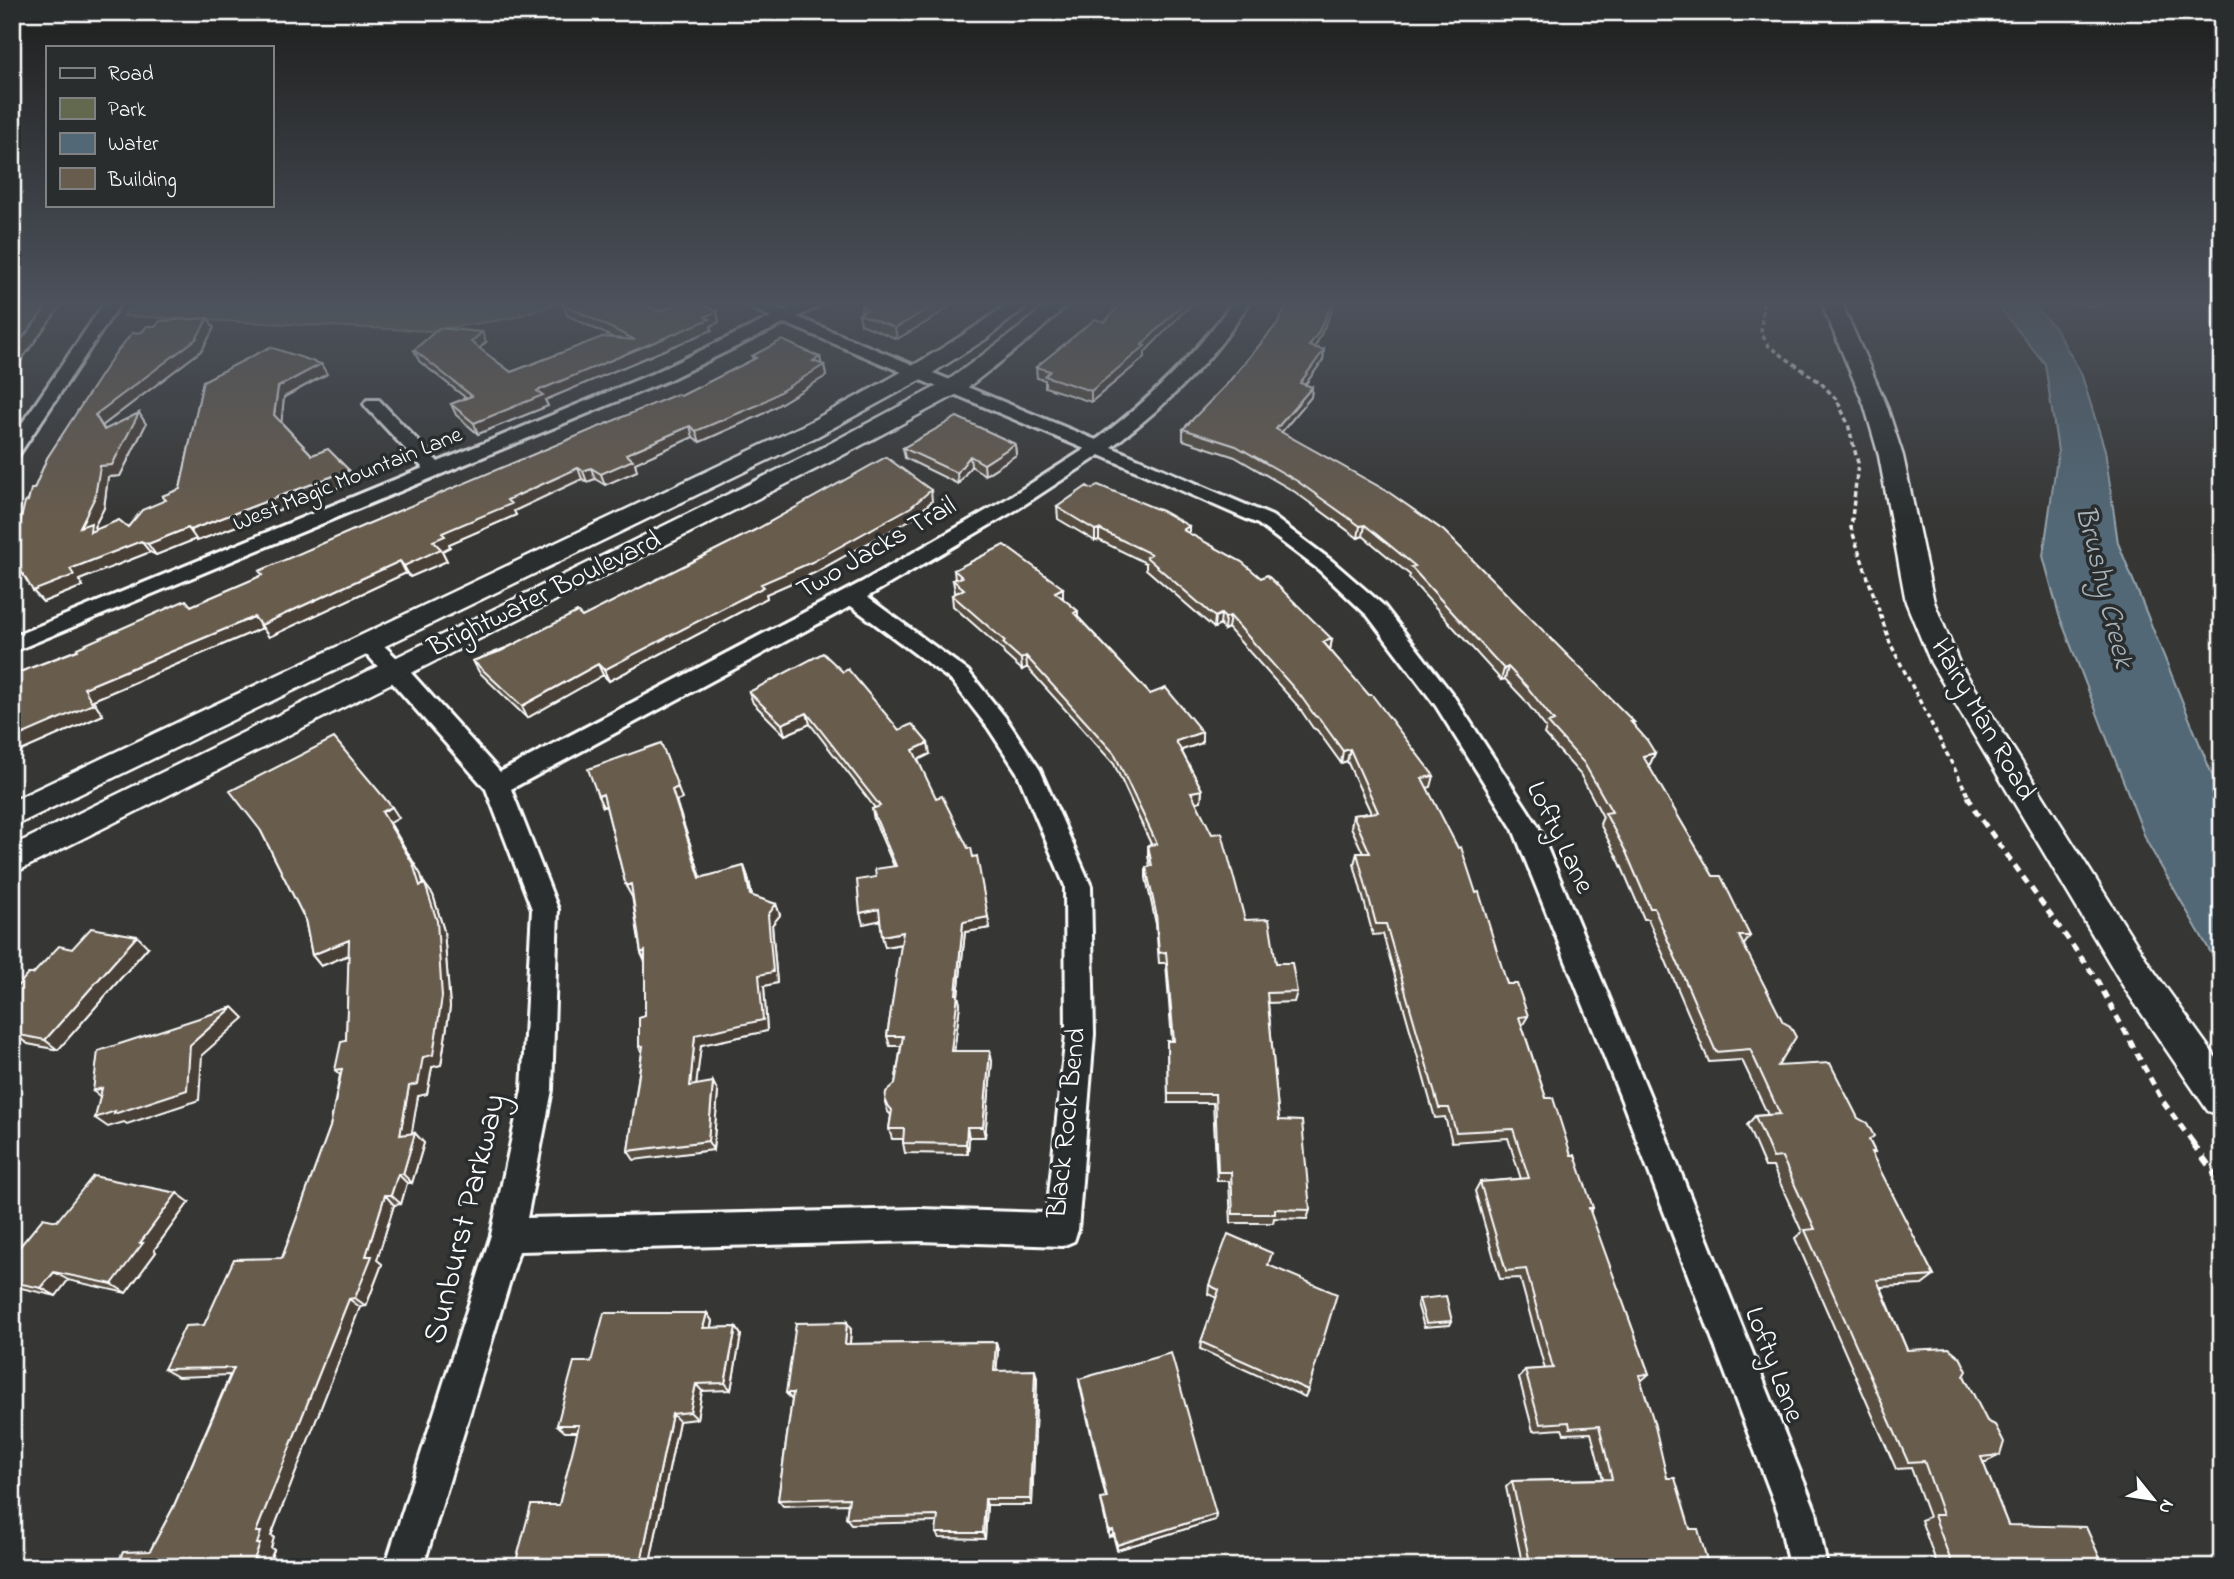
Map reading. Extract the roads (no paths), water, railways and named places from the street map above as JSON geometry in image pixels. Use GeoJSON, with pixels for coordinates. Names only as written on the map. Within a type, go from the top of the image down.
{"type":"FeatureCollection","features":[{"type":"Feature","properties":{"kind":"street"},"geometry":{"type":"LineString","coordinates":[[12,452],[63,376]]}},
{"type":"Feature","properties":{"kind":"street","name":"West Magic Mountain Lane"},"geometry":{"type":"LineString","coordinates":[[12,645],[663,376]]}},
{"type":"Feature","properties":{"kind":"street","name":"Brightwater Boulevard"},"geometry":{"type":"LineString","coordinates":[[12,816],[810,431],[911,376]]}},
{"type":"Feature","properties":{"kind":"street","name":"Lofty Lane"},"geometry":{"type":"LineString","coordinates":[[931,376],[1265,520],[1325,565],[1376,611],[1437,690],[1525,826],[1637,1101],[1797,1512],[1808,1567]]}},
{"type":"Feature","properties":{"kind":"street","name":"Brightwater Boulevard"},"geometry":{"type":"LineString","coordinates":[[12,861],[820,458],[956,386],[969,376]]}},
{"type":"Feature","properties":{"kind":"street","name":"Two Jacks Trail"},"geometry":{"type":"LineString","coordinates":[[497,785],[853,597],[986,519],[1098,447],[1156,402],[1180,376]]}},
{"type":"Feature","properties":{"kind":"street","name":"Hairy Man Road"},"geometry":{"type":"LineString","coordinates":[[1863,376],[1875,404],[1891,456],[1920,602],[1945,663],[2138,978],[2222,1098]]}},
{"type":"Feature","properties":{"kind":"street"},"geometry":{"type":"LineString","coordinates":[[373,404],[436,471]]}},
{"type":"Feature","properties":{"kind":"street","name":"Black Rock Bend"},"geometry":{"type":"LineString","coordinates":[[508,1235],[919,1225],[1062,1230],[1080,1034],[1078,886],[1028,770],[997,723],[960,676],[853,597]]}},
{"type":"Feature","properties":{"kind":"street","name":"Sunburst Parkway"},"geometry":{"type":"LineString","coordinates":[[369,644],[395,669],[497,785],[545,909],[537,1090],[508,1235],[404,1567]]}},
{"type":"Feature","properties":{"kind":"water","name":"Brushy Creek"},"geometry":{"type":"Polygon","coordinates":[[[2047,376],[2082,376],[2105,450],[2118,543],[2222,799],[2222,972],[2147,842],[2059,615],[2043,556],[2058,451],[2047,376]]]}}]}
